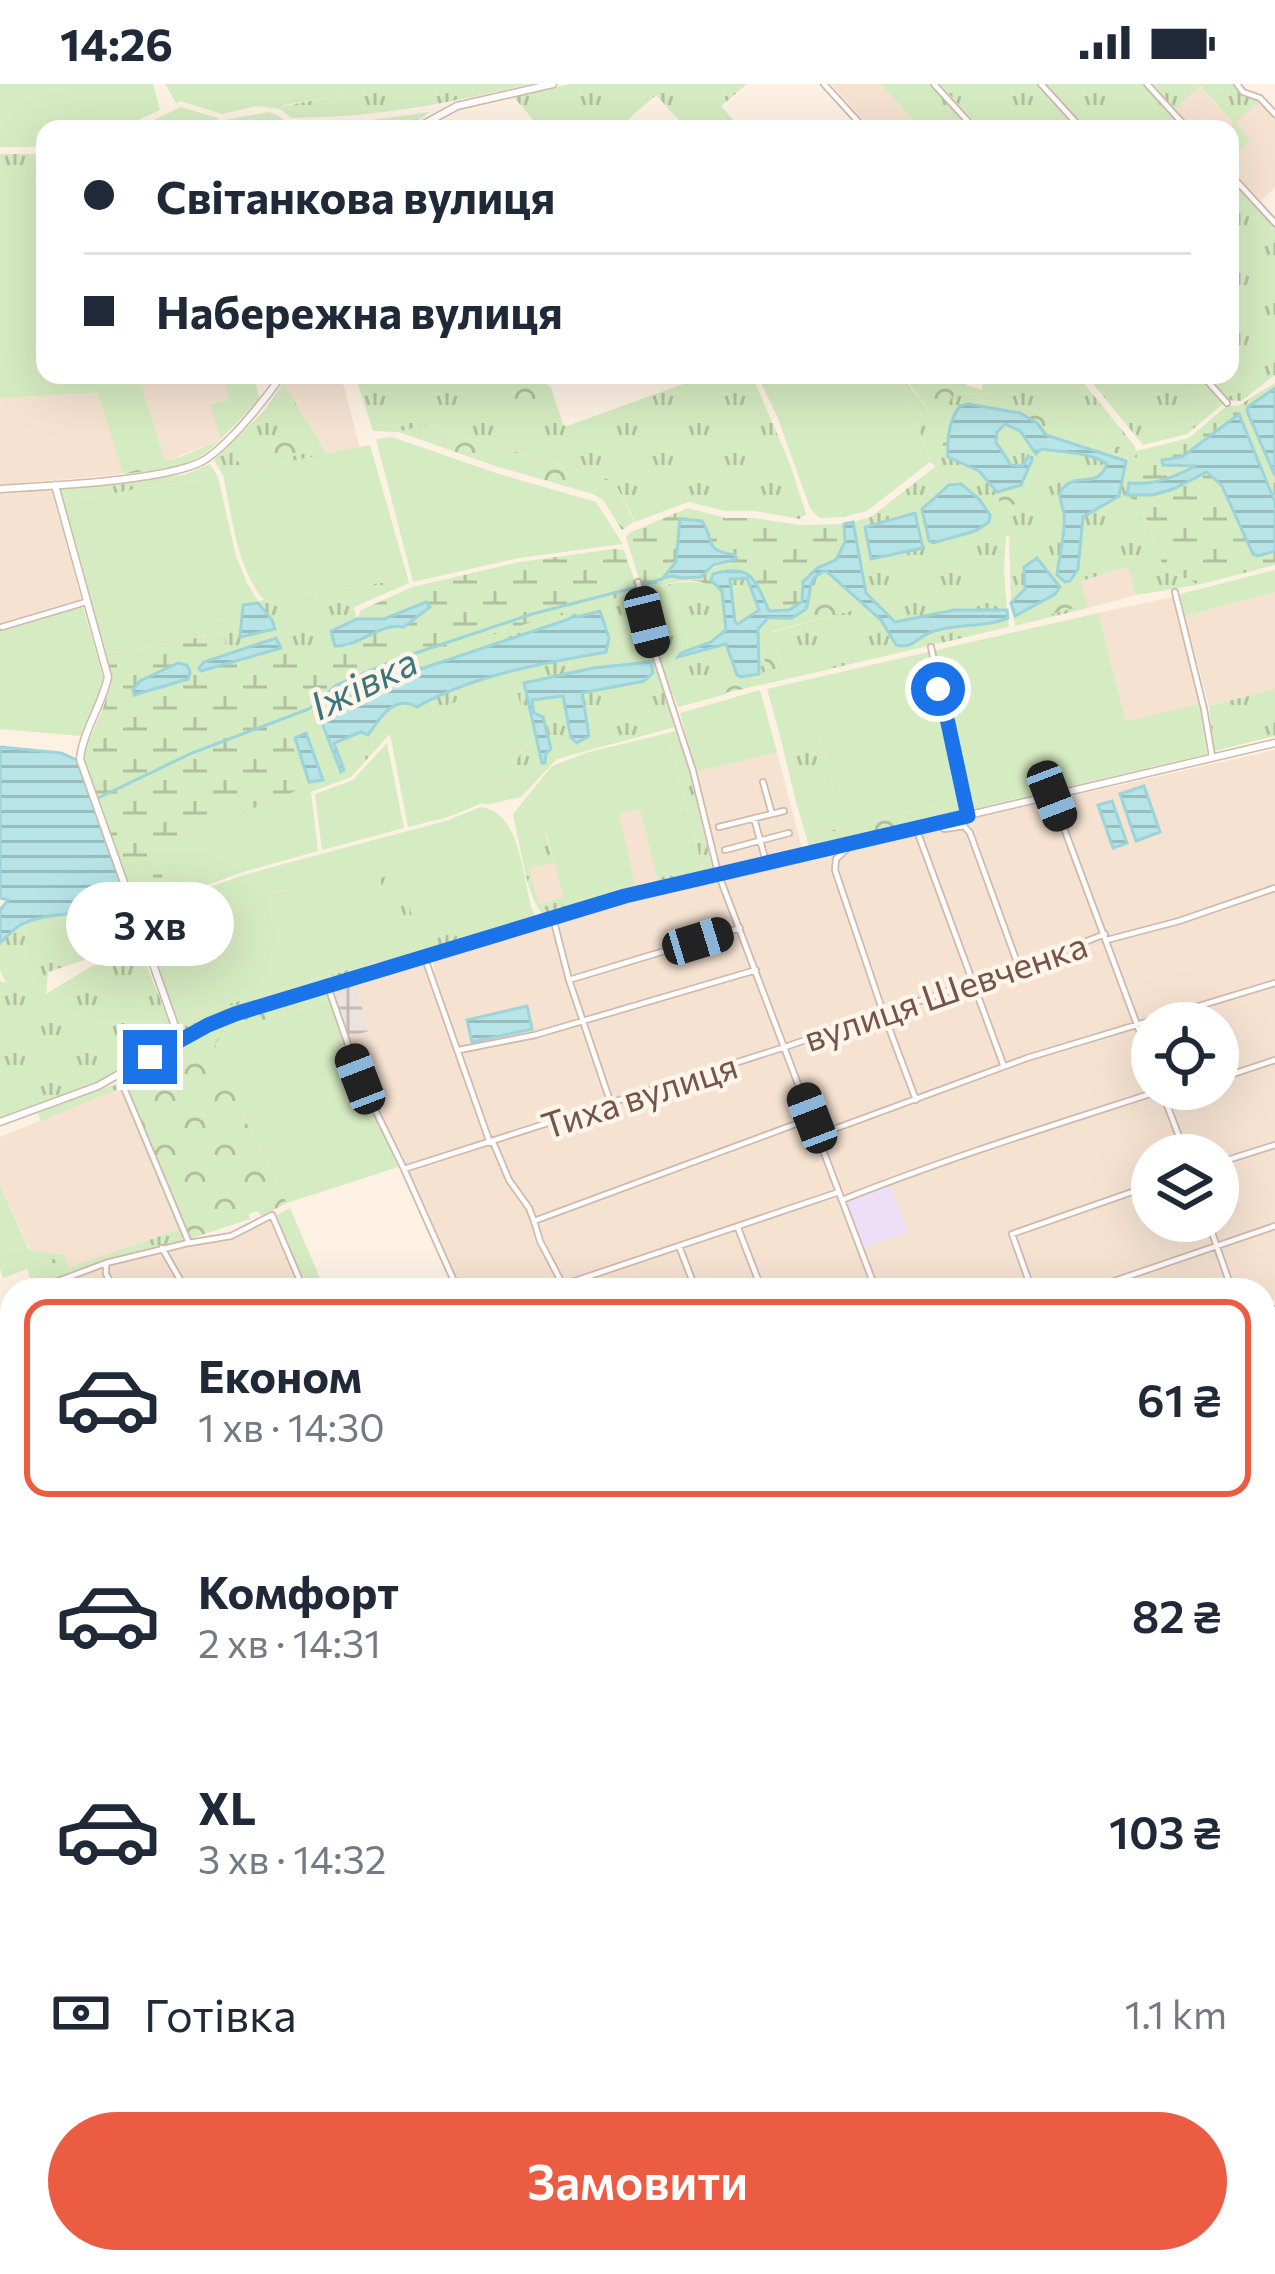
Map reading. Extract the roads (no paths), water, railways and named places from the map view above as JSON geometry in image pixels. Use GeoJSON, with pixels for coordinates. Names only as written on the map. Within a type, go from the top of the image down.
{"type":"FeatureCollection","features":[{"type":"Feature","properties":{"kind":"street"},"geometry":{"type":"LineString","coordinates":[[431,120],[457,106],[553,84]]}},
{"type":"Feature","properties":{"kind":"street"},"geometry":{"type":"LineString","coordinates":[[824,84],[858,120]]}},
{"type":"Feature","properties":{"kind":"street"},"geometry":{"type":"LineString","coordinates":[[934,84],[968,120]]}},
{"type":"Feature","properties":{"kind":"street"},"geometry":{"type":"LineString","coordinates":[[1041,84],[1074,120]]}},
{"type":"Feature","properties":{"kind":"street"},"geometry":{"type":"LineString","coordinates":[[1147,84],[1181,120]]}},
{"type":"Feature","properties":{"kind":"street"},"geometry":{"type":"LineString","coordinates":[[1237,84],[1275,114]]}},
{"type":"Feature","properties":{"kind":"street"},"geometry":{"type":"LineString","coordinates":[[1239,184],[1275,224]]}},
{"type":"Feature","properties":{"kind":"street"},"geometry":{"type":"LineString","coordinates":[[0,488],[56,489],[184,470],[207,458],[275,384]]}},
{"type":"Feature","properties":{"kind":"street"},"geometry":{"type":"LineString","coordinates":[[1210,384],[1227,403]]}},
{"type":"Feature","properties":{"kind":"street"},"geometry":{"type":"LineString","coordinates":[[56,489],[108,677],[80,759],[180,1040]]}},
{"type":"Feature","properties":{"kind":"street"},"geometry":{"type":"LineString","coordinates":[[638,582],[659,667],[694,771],[718,873],[871,1278]]}},
{"type":"Feature","properties":{"kind":"street"},"geometry":{"type":"LineString","coordinates":[[1175,592],[1212,758]]}},
{"type":"Feature","properties":{"kind":"street"},"geometry":{"type":"LineString","coordinates":[[2,627],[86,602]]}},
{"type":"Feature","properties":{"kind":"street"},"geometry":{"type":"LineString","coordinates":[[931,647],[968,816]]}},
{"type":"Feature","properties":{"kind":"street"},"geometry":{"type":"LineString","coordinates":[[0,1121],[98,1086],[235,1014],[625,896],[1275,742]]}},
{"type":"Feature","properties":{"kind":"street"},"geometry":{"type":"LineString","coordinates":[[764,782],[772,814]]}},
{"type":"Feature","properties":{"kind":"street"},"geometry":{"type":"LineString","coordinates":[[1052,796],[1131,1008]]}},
{"type":"Feature","properties":{"kind":"street"},"geometry":{"type":"LineString","coordinates":[[719,827],[784,811]]}},
{"type":"Feature","properties":{"kind":"street"},"geometry":{"type":"LineString","coordinates":[[754,818],[766,862]]}},
{"type":"Feature","properties":{"kind":"street"},"geometry":{"type":"LineString","coordinates":[[935,823],[944,829],[964,826],[970,833],[1019,967]]}},
{"type":"Feature","properties":{"kind":"street"},"geometry":{"type":"LineString","coordinates":[[916,828],[1003,1067]]}},
{"type":"Feature","properties":{"kind":"street"},"geometry":{"type":"LineString","coordinates":[[725,850],[789,833]]}},
{"type":"Feature","properties":{"kind":"street"},"geometry":{"type":"LineString","coordinates":[[856,842],[836,859],[835,870],[916,1100]]}},
{"type":"Feature","properties":{"kind":"street","name":"вулиця Шевченка"},"geometry":{"type":"LineString","coordinates":[[785,1047],[1106,937],[1179,921],[1275,888]]}},
{"type":"Feature","properties":{"kind":"street"},"geometry":{"type":"LineString","coordinates":[[553,918],[610,1102]]}},
{"type":"Feature","properties":{"kind":"street"},"geometry":{"type":"LineString","coordinates":[[569,980],[740,928]]}},
{"type":"Feature","properties":{"kind":"street"},"geometry":{"type":"LineString","coordinates":[[424,956],[492,1143]]}},
{"type":"Feature","properties":{"kind":"street"},"geometry":{"type":"LineString","coordinates":[[459,1050],[583,1022],[756,970]]}},
{"type":"Feature","properties":{"kind":"street"},"geometry":{"type":"LineString","coordinates":[[1213,1002],[1275,983]]}},
{"type":"Feature","properties":{"kind":"street"},"geometry":{"type":"LineString","coordinates":[[328,985],[360,1079],[453,1278]]}},
{"type":"Feature","properties":{"kind":"street"},"geometry":{"type":"LineString","coordinates":[[818,1136],[1003,1067],[1131,1026]]}},
{"type":"Feature","properties":{"kind":"street","name":"Тиха вулиця"},"geometry":{"type":"LineString","coordinates":[[404,1169],[785,1047]]}},
{"type":"Feature","properties":{"kind":"street"},"geometry":{"type":"LineString","coordinates":[[1239,1072],[1275,1060]]}},
{"type":"Feature","properties":{"kind":"street"},"geometry":{"type":"LineString","coordinates":[[119,1076],[189,1243]]}},
{"type":"Feature","properties":{"kind":"street"},"geometry":{"type":"LineString","coordinates":[[842,1200],[1131,1100]]}},
{"type":"Feature","properties":{"kind":"street"},"geometry":{"type":"LineString","coordinates":[[534,1221],[812,1118]]}},
{"type":"Feature","properties":{"kind":"street","name":"Тиха вулиця"},"geometry":{"type":"LineString","coordinates":[[492,1143],[529,1208],[558,1278]]}},
{"type":"Feature","properties":{"kind":"street"},"geometry":{"type":"LineString","coordinates":[[1239,1156],[1275,1144]]}},
{"type":"Feature","properties":{"kind":"street"},"geometry":{"type":"LineString","coordinates":[[583,1278],[839,1192]]}},
{"type":"Feature","properties":{"kind":"street"},"geometry":{"type":"LineString","coordinates":[[1028,1278],[1012,1234],[1131,1192]]}},
{"type":"Feature","properties":{"kind":"street"},"geometry":{"type":"LineString","coordinates":[[66,1278],[162,1248],[231,1236],[272,1215],[299,1278]]}},
{"type":"Feature","properties":{"kind":"street"},"geometry":{"type":"LineString","coordinates":[[737,1226],[757,1278]]}},
{"type":"Feature","properties":{"kind":"street"},"geometry":{"type":"LineString","coordinates":[[1122,1278],[1275,1226]]}},
{"type":"Feature","properties":{"kind":"street"},"geometry":{"type":"LineString","coordinates":[[1215,1242],[1228,1278]]}},
{"type":"Feature","properties":{"kind":"street"},"geometry":{"type":"LineString","coordinates":[[679,1246],[691,1278]]}},
{"type":"Feature","properties":{"kind":"street"},"geometry":{"type":"LineString","coordinates":[[162,1248],[178,1278]]}},
{"type":"Feature","properties":{"kind":"street"},"geometry":{"type":"LineString","coordinates":[[106,1263],[108,1278]]}},
{"type":"Feature","properties":{"kind":"water"},"geometry":{"type":"Polygon","coordinates":[[[1275,388],[1275,476],[1247,411],[1275,388]]]}},
{"type":"Feature","properties":{"kind":"water"},"geometry":{"type":"Polygon","coordinates":[[[960,406],[1020,413],[1046,435],[1126,461],[1119,496],[1083,517],[1078,569],[1070,581],[1057,575],[1064,521],[1060,492],[1071,482],[1094,479],[1107,464],[1076,453],[1041,449],[1036,454],[1020,431],[1005,424],[996,442],[1011,465],[1023,466],[1028,456],[1032,460],[1021,485],[997,492],[979,471],[948,457],[953,417],[960,406]]]}},
{"type":"Feature","properties":{"kind":"water"},"geometry":{"type":"Polygon","coordinates":[[[1239,414],[1275,502],[1275,551],[1258,556],[1222,486],[1207,472],[1153,495],[1127,495],[1129,483],[1164,480],[1196,466],[1163,465],[1162,460],[1182,457],[1239,414]]]}},
{"type":"Feature","properties":{"kind":"water"},"geometry":{"type":"Polygon","coordinates":[[[961,484],[979,499],[990,515],[989,522],[975,531],[929,541],[922,509],[949,485],[961,484]]]}},
{"type":"Feature","properties":{"kind":"water"},"geometry":{"type":"Polygon","coordinates":[[[915,513],[923,548],[871,559],[865,527],[915,513]]]}},
{"type":"Feature","properties":{"kind":"water"},"geometry":{"type":"Polygon","coordinates":[[[680,519],[702,521],[714,548],[737,559],[713,565],[701,577],[663,578],[676,562],[680,519]]]}},
{"type":"Feature","properties":{"kind":"water"},"geometry":{"type":"Polygon","coordinates":[[[853,522],[866,593],[895,622],[954,610],[1007,610],[1008,618],[940,629],[911,644],[896,645],[881,620],[826,571],[812,581],[806,609],[792,618],[768,618],[758,629],[759,674],[737,675],[726,644],[678,657],[726,630],[722,591],[711,580],[713,574],[744,573],[755,583],[769,611],[789,610],[802,602],[803,582],[817,568],[836,560],[845,542],[844,524],[853,522]],[[747,578],[730,579],[735,622],[759,610],[747,578]]]}},
{"type":"Feature","properties":{"kind":"water"},"geometry":{"type":"Polygon","coordinates":[[[1037,558],[1060,587],[1015,616],[1011,603],[1025,589],[1024,567],[1037,558]]]}},
{"type":"Feature","properties":{"kind":"water"},"geometry":{"type":"Polygon","coordinates":[[[426,602],[430,607],[404,627],[386,628],[335,646],[331,631],[357,619],[384,619],[426,602]]]}},
{"type":"Feature","properties":{"kind":"water"},"geometry":{"type":"Polygon","coordinates":[[[258,603],[275,629],[240,637],[243,605],[258,603]]]}},
{"type":"Feature","properties":{"kind":"water"},"geometry":{"type":"Polygon","coordinates":[[[600,611],[609,638],[606,652],[485,678],[417,707],[395,706],[368,735],[361,732],[334,743],[341,772],[322,723],[329,709],[344,704],[344,697],[575,615],[600,611]]]}},
{"type":"Feature","properties":{"kind":"water"},"geometry":{"type":"Polygon","coordinates":[[[276,638],[281,648],[199,668],[204,662],[276,638]]]}},
{"type":"Feature","properties":{"kind":"water"},"geometry":{"type":"Polygon","coordinates":[[[651,662],[653,673],[644,681],[582,693],[589,736],[577,743],[571,738],[563,696],[532,700],[534,713],[543,717],[551,749],[542,763],[524,683],[651,662]]]}},
{"type":"Feature","properties":{"kind":"water"},"geometry":{"type":"Polygon","coordinates":[[[178,663],[187,665],[188,679],[134,695],[140,681],[178,663]]]}},
{"type":"Feature","properties":{"kind":"water"},"geometry":{"type":"Polygon","coordinates":[[[306,733],[323,780],[309,782],[295,738],[306,733]]]}},
{"type":"Feature","properties":{"kind":"water"},"geometry":{"type":"Polygon","coordinates":[[[0,747],[61,753],[77,760],[128,904],[35,920],[19,926],[0,943],[0,910],[8,900],[0,898],[0,747]]]}},
{"type":"Feature","properties":{"kind":"water"},"geometry":{"type":"Polygon","coordinates":[[[1144,786],[1160,832],[1136,841],[1120,794],[1144,786]]]}},
{"type":"Feature","properties":{"kind":"water"},"geometry":{"type":"Polygon","coordinates":[[[1112,801],[1127,843],[1113,848],[1098,805],[1112,801]]]}},
{"type":"Feature","properties":{"kind":"water"},"geometry":{"type":"Polygon","coordinates":[[[527,1006],[532,1029],[472,1042],[467,1020],[527,1006]]]}},
{"type":"Feature","properties":{"kind":"waterway","name":"Іжівка"},"geometry":{"type":"LineString","coordinates":[[642,585],[662,579]]}},
{"type":"Feature","properties":{"kind":"waterway","name":"Іжівка"},"geometry":{"type":"LineString","coordinates":[[98,798],[192,753],[309,709],[335,686],[395,660],[532,614],[637,587]]}}]}
